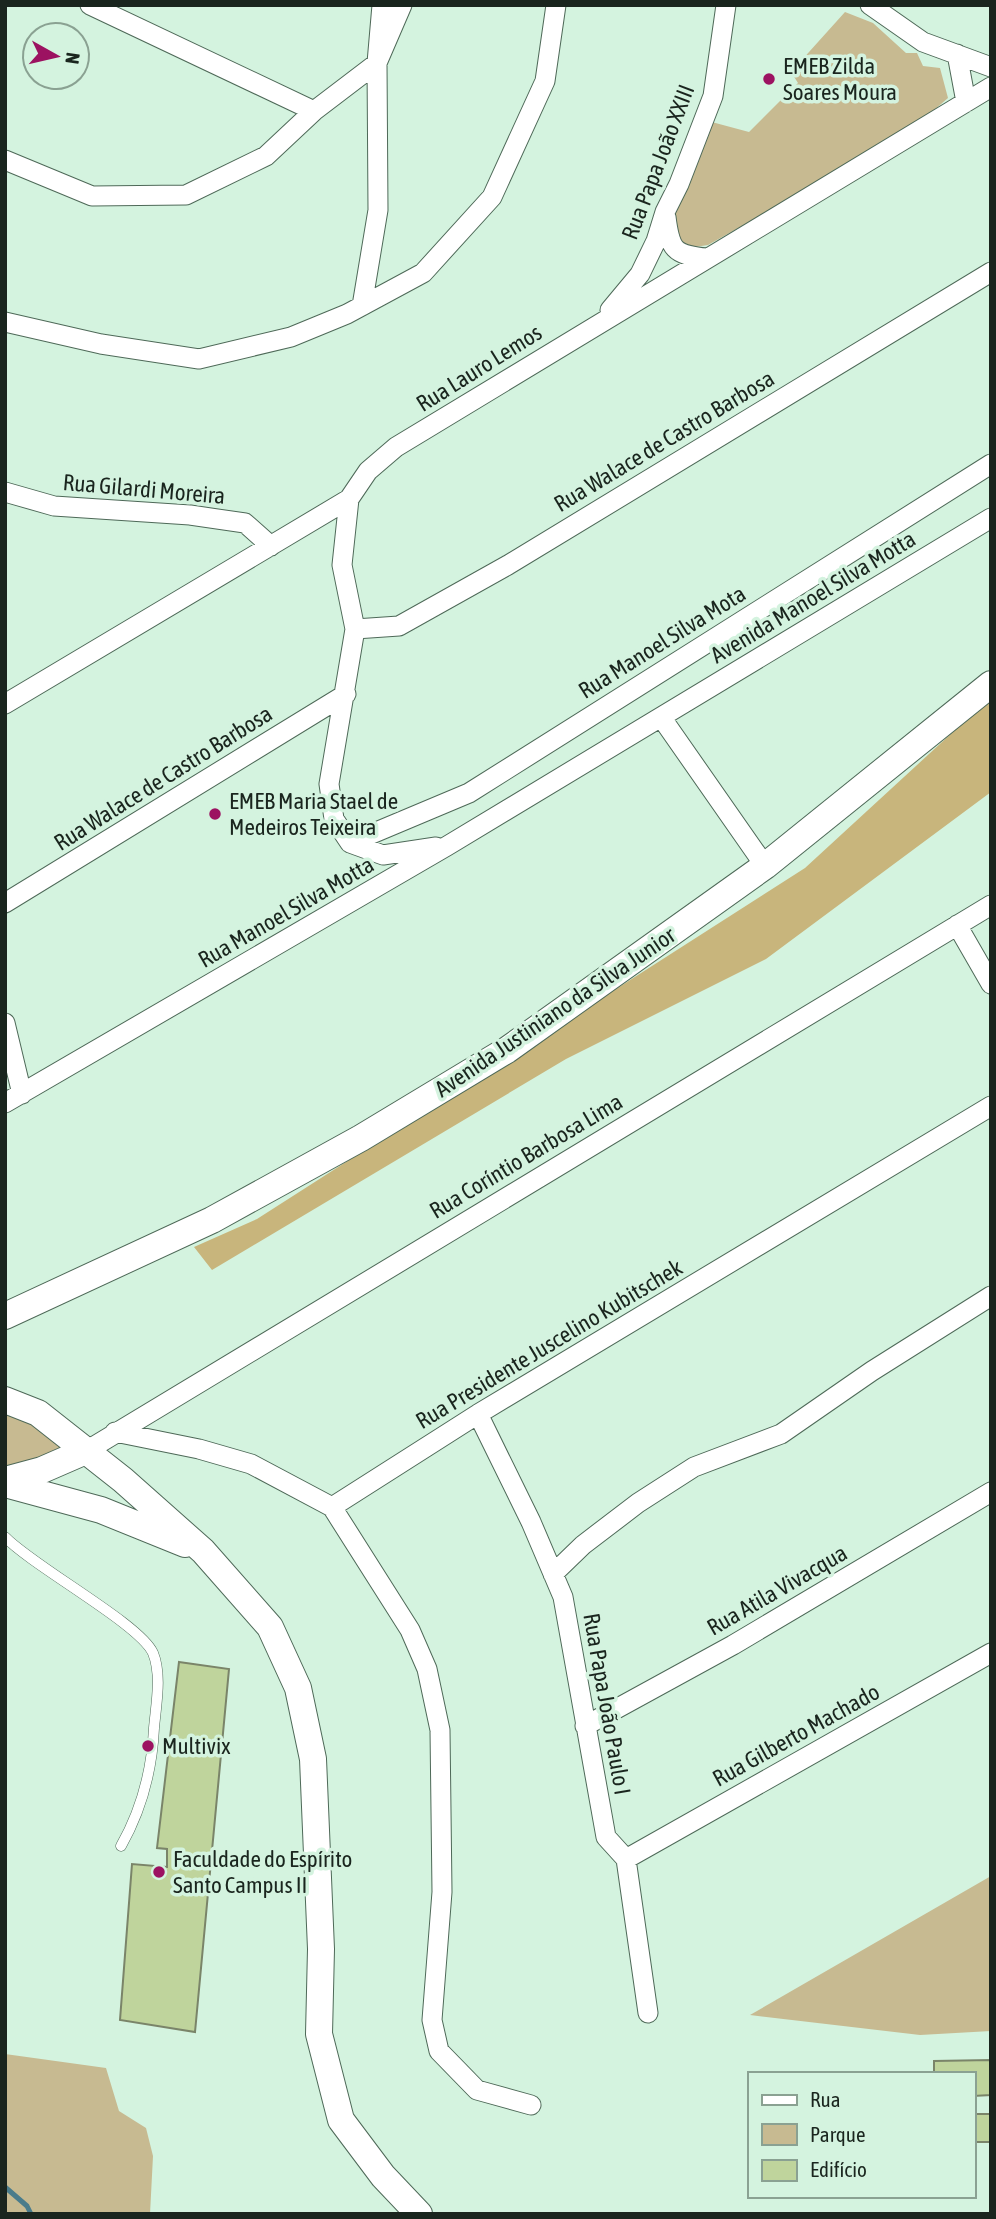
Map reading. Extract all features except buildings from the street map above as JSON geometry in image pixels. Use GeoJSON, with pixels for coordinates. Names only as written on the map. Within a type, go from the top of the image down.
{"type":"FeatureCollection","features":[{"type":"Feature","properties":{"kind":"main road","name":"Avenida Justiniano da Silva Junior"},"geometry":{"type":"LineString","coordinates":[[5,1316],[212,1220],[361,1138],[506,1050],[765,866],[991,684]]}},
{"type":"Feature","properties":{"kind":"main road"},"geometry":{"type":"LineString","coordinates":[[5,1400],[38,1413],[88,1450],[203,1551],[270,1627],[298,1688],[313,1759],[321,1949],[319,2034],[341,2120],[383,2176],[419,2214]]}},
{"type":"Feature","properties":{"kind":"main road"},"geometry":{"type":"LineString","coordinates":[[5,1482],[42,1471],[88,1450]]}},
{"type":"Feature","properties":{"kind":"main road"},"geometry":{"type":"LineString","coordinates":[[5,1482],[101,1510],[203,1551]]}},
{"type":"Feature","properties":{"kind":"street"},"geometry":{"type":"LineString","coordinates":[[90,5],[314,110]]}},
{"type":"Feature","properties":{"kind":"street"},"geometry":{"type":"LineString","coordinates":[[362,306],[378,210],[377,63],[382,5]]}},
{"type":"Feature","properties":{"kind":"street"},"geometry":{"type":"LineString","coordinates":[[5,160],[92,196],[186,195],[266,156],[314,110],[377,63],[402,5]]}},
{"type":"Feature","properties":{"kind":"street"},"geometry":{"type":"LineString","coordinates":[[5,322],[101,344],[199,359],[291,337],[362,306],[423,273],[492,198],[545,81],[556,5]]}},
{"type":"Feature","properties":{"kind":"street","name":"Rua Papa João XXIII"},"geometry":{"type":"LineString","coordinates":[[600,322],[640,274],[656,242],[665,212],[679,184],[713,96],[726,5]]}},
{"type":"Feature","properties":{"kind":"street"},"geometry":{"type":"LineString","coordinates":[[870,5],[923,42],[991,66]]}},
{"type":"Feature","properties":{"kind":"street"},"geometry":{"type":"LineString","coordinates":[[957,54],[966,102]]}},
{"type":"Feature","properties":{"kind":"street","name":"Rua Lauro Lemos"},"geometry":{"type":"LineString","coordinates":[[5,704],[349,499],[368,471],[396,447],[991,87]]}},
{"type":"Feature","properties":{"kind":"street"},"geometry":{"type":"LineString","coordinates":[[665,212],[671,245],[685,256],[707,258]]}},
{"type":"Feature","properties":{"kind":"street","name":"Rua Walace de Castro Barbosa"},"geometry":{"type":"LineString","coordinates":[[355,629],[399,626],[484,579],[991,272]]}},
{"type":"Feature","properties":{"kind":"street","name":"Rua Manoel Silva Mota"},"geometry":{"type":"LineString","coordinates":[[350,843],[469,793],[991,464]]}},
{"type":"Feature","properties":{"kind":"street","name":"Rua Gilardi Moreira"},"geometry":{"type":"LineString","coordinates":[[5,492],[54,506],[190,515],[245,523],[271,546]]}},
{"type":"Feature","properties":{"kind":"street"},"geometry":{"type":"LineString","coordinates":[[349,499],[342,565],[355,629],[329,784],[334,819],[350,843],[383,855],[447,846]]}},
{"type":"Feature","properties":{"kind":"street","name":"Avenida Manoel Silva Motta"},"geometry":{"type":"LineString","coordinates":[[662,717],[991,518]]}},
{"type":"Feature","properties":{"kind":"street","name":"Rua Walace de Castro Barbosa"},"geometry":{"type":"LineString","coordinates":[[5,903],[346,694]]}},
{"type":"Feature","properties":{"kind":"street"},"geometry":{"type":"LineString","coordinates":[[662,717],[765,866]]}},
{"type":"Feature","properties":{"kind":"street","name":"Rua Manoel Silva Motta"},"geometry":{"type":"LineString","coordinates":[[13,1099],[447,846],[662,717]]}},
{"type":"Feature","properties":{"kind":"street","name":"Rua Coríntio Barbosa Lima"},"geometry":{"type":"LineString","coordinates":[[88,1450],[991,905]]}},
{"type":"Feature","properties":{"kind":"street"},"geometry":{"type":"LineString","coordinates":[[957,925],[991,984]]}},
{"type":"Feature","properties":{"kind":"street"},"geometry":{"type":"LineString","coordinates":[[5,1023],[13,1099]]}},
{"type":"Feature","properties":{"kind":"street","name":"Rua Presidente Juscelino Kubitschek"},"geometry":{"type":"LineString","coordinates":[[332,1507],[478,1414],[991,1106]]}},
{"type":"Feature","properties":{"kind":"street"},"geometry":{"type":"LineString","coordinates":[[553,1574],[583,1545],[638,1503],[694,1467],[781,1434],[872,1371],[991,1296]]}},
{"type":"Feature","properties":{"kind":"street","name":"Rua Papa João Paulo I"},"geometry":{"type":"LineString","coordinates":[[478,1414],[563,1597],[606,1837],[626,1859],[648,2013]]}},
{"type":"Feature","properties":{"kind":"street"},"geometry":{"type":"LineString","coordinates":[[115,1432],[199,1449],[251,1464],[332,1507],[410,1630],[428,1670],[440,1730],[442,1892],[432,2020],[439,2051],[477,2090],[531,2105]]}},
{"type":"Feature","properties":{"kind":"street","name":"Rua Atila Vivacqua"},"geometry":{"type":"LineString","coordinates":[[585,1726],[733,1646],[991,1492]]}},
{"type":"Feature","properties":{"kind":"street","name":"Rua Gilberto Machado"},"geometry":{"type":"LineString","coordinates":[[626,1859],[991,1653]]}},
{"type":"Feature","properties":{"kind":"lane"},"geometry":{"type":"LineString","coordinates":[[6,1541],[132,1630],[153,1652],[157,1678],[153,1748],[140,1810],[121,1846]]}},
{"type":"Feature","properties":{"kind":"green space"},"geometry":{"type":"Polygon","coordinates":[[[845,12],[873,23],[906,53],[917,53],[923,66],[940,68],[948,98],[926,117],[926,122],[708,245],[695,247],[676,242],[674,216],[708,121],[749,132],[798,83],[791,72],[845,12]]]}},
{"type":"Feature","properties":{"kind":"green space"},"geometry":{"type":"Polygon","coordinates":[[[6,1409],[68,1446],[5,1470],[6,1409]]]}},
{"type":"Feature","properties":{"kind":"green space"},"geometry":{"type":"Polygon","coordinates":[[[991,1876],[991,2031],[920,2035],[750,2015],[991,1876]]]}},
{"type":"Feature","properties":{"kind":"green space"},"geometry":{"type":"Polygon","coordinates":[[[5,2054],[106,2068],[119,2111],[146,2128],[153,2156],[150,2214],[5,2214],[5,2054]]]}},
{"type":"Feature","properties":{"kind":"shaded area"},"geometry":{"type":"Polygon","coordinates":[[[991,697],[991,792],[766,959],[566,1059],[212,1270],[194,1247],[257,1219],[805,868],[991,697]]]}},
{"type":"Feature","properties":{"kind":"waterway"},"geometry":{"type":"LineString","coordinates":[[5,2187],[27,2206],[31,2214]]}},
{"type":"Feature","properties":{"kind":"place","name":"EMEB Zilda Soares Moura"},"geometry":{"type":"Point","coordinates":[769,79]}},
{"type":"Feature","properties":{"kind":"place","name":"EMEB Maria Stael de Medeiros Teixeira"},"geometry":{"type":"Point","coordinates":[215,814]}},
{"type":"Feature","properties":{"kind":"place","name":"Multivix"},"geometry":{"type":"Point","coordinates":[148,1746]}},
{"type":"Feature","properties":{"kind":"place","name":"Faculdade do Espírito Santo Campus II"},"geometry":{"type":"Point","coordinates":[159,1872]}}]}
